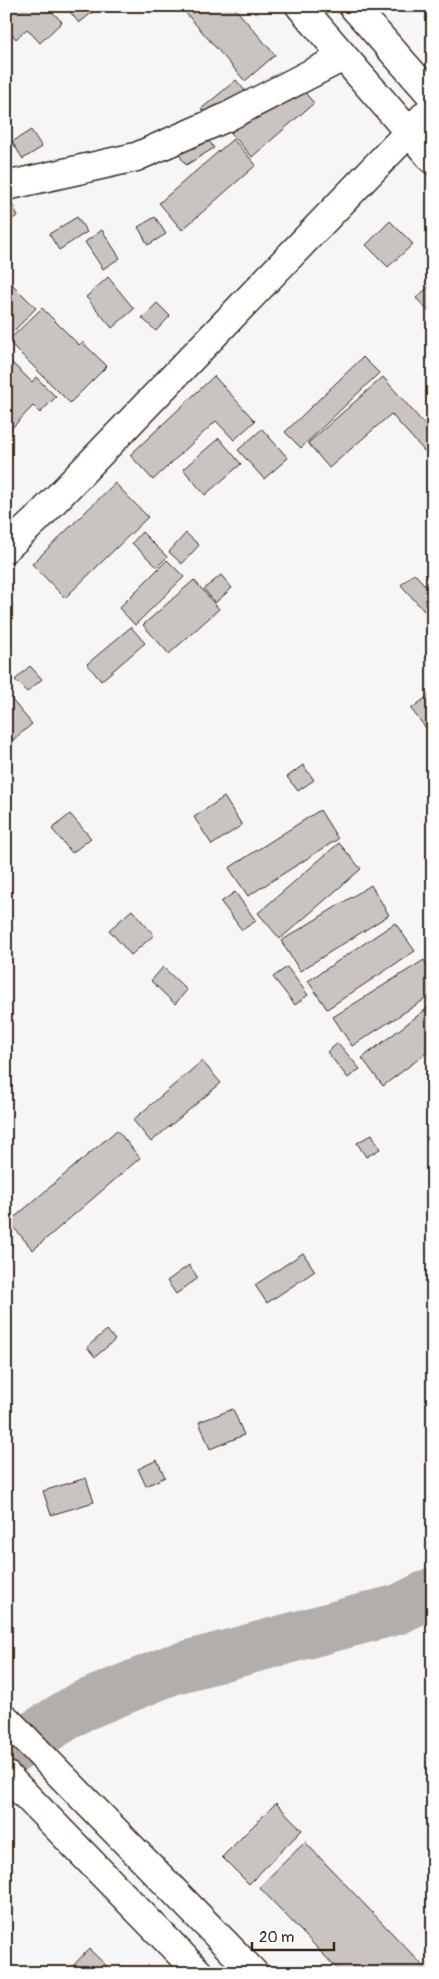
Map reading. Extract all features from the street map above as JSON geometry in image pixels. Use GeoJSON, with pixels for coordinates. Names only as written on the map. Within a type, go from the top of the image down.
{"type":"FeatureCollection","features":[{"type":"Feature","properties":{"kind":"main road"},"geometry":{"type":"LineString","coordinates":[[300,6],[433,160]]}},
{"type":"Feature","properties":{"kind":"main road"},"geometry":{"type":"LineString","coordinates":[[353,6],[433,97]]}},
{"type":"Feature","properties":{"kind":"main road"},"geometry":{"type":"LineString","coordinates":[[6,186],[136,157],[225,118],[343,56]]}},
{"type":"Feature","properties":{"kind":"main road"},"geometry":{"type":"LineString","coordinates":[[6,548],[35,521],[433,107]]}},
{"type":"Feature","properties":{"kind":"main road"},"geometry":{"type":"LineString","coordinates":[[6,1719],[254,1973]]}},
{"type":"Feature","properties":{"kind":"main road"},"geometry":{"type":"LineString","coordinates":[[6,1775],[199,1973]]}},
{"type":"Feature","properties":{"kind":"building"},"geometry":{"type":"Polygon","coordinates":[[[15,6],[47,6],[62,22],[40,43],[27,29],[16,39],[6,28],[6,15],[15,6]]]}},
{"type":"Feature","properties":{"kind":"building"},"geometry":{"type":"Polygon","coordinates":[[[65,6],[98,6],[99,7],[79,23],[65,6]]]}},
{"type":"Feature","properties":{"kind":"building"},"geometry":{"type":"Polygon","coordinates":[[[189,6],[233,6],[275,55],[245,81],[184,11],[189,6]]]}},
{"type":"Feature","properties":{"kind":"building"},"geometry":{"type":"Polygon","coordinates":[[[292,78],[314,103],[252,157],[231,133],[292,78]]]}},
{"type":"Feature","properties":{"kind":"building"},"geometry":{"type":"Polygon","coordinates":[[[236,80],[251,98],[216,128],[201,109],[236,80]]]}},
{"type":"Feature","properties":{"kind":"building"},"geometry":{"type":"Polygon","coordinates":[[[31,130],[42,147],[23,159],[12,142],[31,130]]]}},
{"type":"Feature","properties":{"kind":"building"},"geometry":{"type":"Polygon","coordinates":[[[205,135],[214,148],[186,165],[178,153],[205,135]]]}},
{"type":"Feature","properties":{"kind":"building"},"geometry":{"type":"Polygon","coordinates":[[[233,139],[256,165],[182,230],[159,203],[233,139]]]}},
{"type":"Feature","properties":{"kind":"building"},"geometry":{"type":"Polygon","coordinates":[[[6,191],[18,216],[6,222],[6,191]]]}},
{"type":"Feature","properties":{"kind":"building"},"geometry":{"type":"Polygon","coordinates":[[[77,217],[87,232],[59,250],[49,234],[77,217]]]}},
{"type":"Feature","properties":{"kind":"building"},"geometry":{"type":"Polygon","coordinates":[[[155,217],[166,234],[148,245],[138,227],[155,217]]]}},
{"type":"Feature","properties":{"kind":"building"},"geometry":{"type":"Polygon","coordinates":[[[390,221],[413,244],[388,267],[366,245],[390,221]]]}},
{"type":"Feature","properties":{"kind":"building"},"geometry":{"type":"Polygon","coordinates":[[[102,230],[120,258],[103,269],[85,242],[102,230]]]}},
{"type":"Feature","properties":{"kind":"building"},"geometry":{"type":"Polygon","coordinates":[[[108,277],[134,309],[112,328],[86,297],[108,277]]]}},
{"type":"Feature","properties":{"kind":"building"},"geometry":{"type":"Polygon","coordinates":[[[6,278],[36,308],[11,334],[6,329],[6,278]]]}},
{"type":"Feature","properties":{"kind":"building"},"geometry":{"type":"Polygon","coordinates":[[[433,283],[433,316],[416,298],[433,283]]]}},
{"type":"Feature","properties":{"kind":"building"},"geometry":{"type":"Polygon","coordinates":[[[157,303],[170,316],[156,331],[142,318],[157,303]]]}},
{"type":"Feature","properties":{"kind":"building"},"geometry":{"type":"Polygon","coordinates":[[[42,308],[79,345],[82,342],[107,366],[70,403],[8,341],[42,308]]]}},
{"type":"Feature","properties":{"kind":"building"},"geometry":{"type":"Polygon","coordinates":[[[6,357],[32,382],[36,377],[56,397],[40,413],[33,406],[8,432],[6,431],[6,357]]]}},
{"type":"Feature","properties":{"kind":"building"},"geometry":{"type":"Polygon","coordinates":[[[363,357],[379,373],[301,448],[285,432],[363,357]]]}},
{"type":"Feature","properties":{"kind":"building"},"geometry":{"type":"Polygon","coordinates":[[[214,376],[255,421],[234,440],[216,421],[153,480],[130,455],[214,376]]]}},
{"type":"Feature","properties":{"kind":"building"},"geometry":{"type":"Polygon","coordinates":[[[383,377],[433,434],[433,447],[426,453],[391,414],[329,468],[308,443],[383,377]]]}},
{"type":"Feature","properties":{"kind":"building"},"geometry":{"type":"Polygon","coordinates":[[[262,429],[288,458],[264,479],[238,450],[262,429]]]}},
{"type":"Feature","properties":{"kind":"building"},"geometry":{"type":"Polygon","coordinates":[[[219,438],[241,464],[205,495],[183,469],[219,438]]]}},
{"type":"Feature","properties":{"kind":"building"},"geometry":{"type":"Polygon","coordinates":[[[115,483],[148,517],[65,598],[32,564],[115,483]]]}},
{"type":"Feature","properties":{"kind":"building"},"geometry":{"type":"Polygon","coordinates":[[[142,532],[167,557],[157,567],[132,543],[142,532]]]}},
{"type":"Feature","properties":{"kind":"building"},"geometry":{"type":"Polygon","coordinates":[[[186,533],[199,545],[182,564],[169,552],[186,533]]]}},
{"type":"Feature","properties":{"kind":"building"},"geometry":{"type":"Polygon","coordinates":[[[167,560],[184,577],[135,625],[119,608],[167,560]]]}},
{"type":"Feature","properties":{"kind":"building"},"geometry":{"type":"Polygon","coordinates":[[[414,573],[433,594],[433,603],[424,611],[401,585],[414,573]]]}},
{"type":"Feature","properties":{"kind":"building"},"geometry":{"type":"Polygon","coordinates":[[[221,575],[232,588],[215,603],[204,589],[221,575]]]}},
{"type":"Feature","properties":{"kind":"building"},"geometry":{"type":"Polygon","coordinates":[[[194,580],[219,609],[169,654],[143,625],[194,580]]]}},
{"type":"Feature","properties":{"kind":"building"},"geometry":{"type":"Polygon","coordinates":[[[131,627],[145,643],[101,681],[87,664],[131,627]]]}},
{"type":"Feature","properties":{"kind":"building"},"geometry":{"type":"Polygon","coordinates":[[[30,666],[42,679],[27,692],[15,680],[30,666]]]}},
{"type":"Feature","properties":{"kind":"building"},"geometry":{"type":"Polygon","coordinates":[[[433,692],[433,737],[411,709],[433,692]]]}},
{"type":"Feature","properties":{"kind":"building"},"geometry":{"type":"Polygon","coordinates":[[[6,693],[32,724],[6,746],[6,693]]]}},
{"type":"Feature","properties":{"kind":"building"},"geometry":{"type":"Polygon","coordinates":[[[303,765],[314,780],[298,791],[287,777],[303,765]]]}},
{"type":"Feature","properties":{"kind":"building"},"geometry":{"type":"Polygon","coordinates":[[[224,797],[242,825],[212,845],[194,817],[224,797]]]}},
{"type":"Feature","properties":{"kind":"building"},"geometry":{"type":"Polygon","coordinates":[[[320,810],[338,839],[248,896],[229,868],[320,810]]]}},
{"type":"Feature","properties":{"kind":"building"},"geometry":{"type":"Polygon","coordinates":[[[70,814],[91,838],[72,853],[52,829],[70,814]]]}},
{"type":"Feature","properties":{"kind":"building"},"geometry":{"type":"Polygon","coordinates":[[[339,843],[361,869],[280,939],[258,913],[339,843]]]}},
{"type":"Feature","properties":{"kind":"building"},"geometry":{"type":"Polygon","coordinates":[[[371,885],[389,915],[300,971],[281,941],[371,885]]]}},
{"type":"Feature","properties":{"kind":"building"},"geometry":{"type":"Polygon","coordinates":[[[235,892],[256,921],[242,930],[221,902],[235,892]]]}},
{"type":"Feature","properties":{"kind":"building"},"geometry":{"type":"Polygon","coordinates":[[[132,910],[154,935],[131,955],[109,930],[132,910]]]}},
{"type":"Feature","properties":{"kind":"building"},"geometry":{"type":"Polygon","coordinates":[[[395,923],[415,951],[327,1009],[308,981],[395,923]]]}},
{"type":"Feature","properties":{"kind":"building"},"geometry":{"type":"Polygon","coordinates":[[[424,960],[433,974],[433,994],[352,1046],[333,1017],[424,960]]]}},
{"type":"Feature","properties":{"kind":"building"},"geometry":{"type":"Polygon","coordinates":[[[163,967],[187,990],[175,1004],[151,981],[163,967]]]}},
{"type":"Feature","properties":{"kind":"building"},"geometry":{"type":"Polygon","coordinates":[[[287,967],[308,995],[295,1005],[273,977],[287,967]]]}},
{"type":"Feature","properties":{"kind":"building"},"geometry":{"type":"Polygon","coordinates":[[[433,1004],[433,1048],[383,1086],[362,1058],[433,1004]]]}},
{"type":"Feature","properties":{"kind":"building"},"geometry":{"type":"Polygon","coordinates":[[[338,1043],[360,1069],[348,1078],[327,1052],[338,1043]]]}},
{"type":"Feature","properties":{"kind":"building"},"geometry":{"type":"Polygon","coordinates":[[[202,1061],[221,1083],[151,1142],[133,1120],[202,1061]]]}},
{"type":"Feature","properties":{"kind":"building"},"geometry":{"type":"Polygon","coordinates":[[[117,1130],[140,1158],[33,1250],[9,1222],[117,1130]]]}},
{"type":"Feature","properties":{"kind":"building"},"geometry":{"type":"Polygon","coordinates":[[[372,1134],[380,1149],[366,1157],[357,1143],[372,1134]]]}},
{"type":"Feature","properties":{"kind":"building"},"geometry":{"type":"Polygon","coordinates":[[[6,1251],[12,1258],[6,1263],[6,1251]]]}},
{"type":"Feature","properties":{"kind":"building"},"geometry":{"type":"Polygon","coordinates":[[[303,1253],[315,1271],[267,1303],[255,1285],[303,1253]]]}},
{"type":"Feature","properties":{"kind":"building"},"geometry":{"type":"Polygon","coordinates":[[[189,1265],[198,1278],[176,1294],[167,1281],[189,1265]]]}},
{"type":"Feature","properties":{"kind":"building"},"geometry":{"type":"Polygon","coordinates":[[[107,1330],[115,1340],[95,1357],[87,1347],[107,1330]]]}},
{"type":"Feature","properties":{"kind":"building"},"geometry":{"type":"Polygon","coordinates":[[[233,1409],[244,1435],[210,1449],[199,1422],[233,1409]]]}},
{"type":"Feature","properties":{"kind":"building"},"geometry":{"type":"Polygon","coordinates":[[[157,1460],[165,1477],[146,1486],[138,1469],[157,1460]]]}},
{"type":"Feature","properties":{"kind":"building"},"geometry":{"type":"Polygon","coordinates":[[[86,1478],[94,1502],[51,1515],[43,1491],[86,1478]]]}},
{"type":"Feature","properties":{"kind":"building"},"geometry":{"type":"Polygon","coordinates":[[[276,1803],[302,1830],[249,1884],[222,1857],[276,1803]]]}},
{"type":"Feature","properties":{"kind":"building"},"geometry":{"type":"Polygon","coordinates":[[[305,1842],[430,1973],[341,1973],[259,1887],[305,1842]]]}},
{"type":"Feature","properties":{"kind":"building"},"geometry":{"type":"Polygon","coordinates":[[[89,1949],[114,1973],[66,1973],[89,1949]]]}},
{"type":"Feature","properties":{"kind":"waterway"},"geometry":{"type":"LineString","coordinates":[[6,1753],[80,1707],[171,1670],[399,1609],[433,1592]]}}]}
